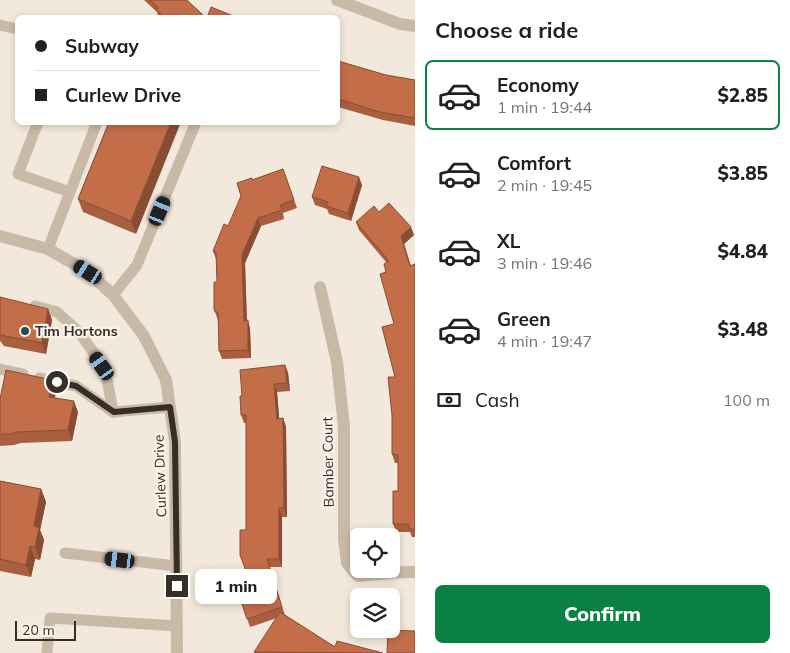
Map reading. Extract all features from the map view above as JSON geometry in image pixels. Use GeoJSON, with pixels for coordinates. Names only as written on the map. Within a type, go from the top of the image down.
{"type":"FeatureCollection","features":[{"type":"Feature","properties":{"kind":"street"},"geometry":{"type":"LineString","coordinates":[[337,0],[400,24],[415,26]]}},
{"type":"Feature","properties":{"kind":"street","name":"Curlew Drive"},"geometry":{"type":"LineString","coordinates":[[0,236],[48,250],[88,272],[113,296],[144,336],[166,380],[175,442],[177,653]]}},
{"type":"Feature","properties":{"kind":"street","name":"Bamber Court"},"geometry":{"type":"LineString","coordinates":[[320,287],[337,362],[344,426],[344,539],[347,563],[358,576],[380,575],[401,571],[415,572]]}},
{"type":"Feature","properties":{"kind":"lane"},"geometry":{"type":"LineString","coordinates":[[0,25],[15,29]]}},
{"type":"Feature","properties":{"kind":"lane"},"geometry":{"type":"LineString","coordinates":[[37,125],[18,174],[70,192]]}},
{"type":"Feature","properties":{"kind":"lane"},"geometry":{"type":"LineString","coordinates":[[48,250],[96,125]]}},
{"type":"Feature","properties":{"kind":"lane"},"geometry":{"type":"LineString","coordinates":[[113,296],[137,265],[195,125]]}},
{"type":"Feature","properties":{"kind":"lane"},"geometry":{"type":"LineString","coordinates":[[23,304],[57,312],[79,332],[102,366],[114,412]]}},
{"type":"Feature","properties":{"kind":"lane"},"geometry":{"type":"LineString","coordinates":[[0,369],[76,386],[114,412],[170,407]]}},
{"type":"Feature","properties":{"kind":"lane"},"geometry":{"type":"LineString","coordinates":[[65,553],[176,566]]}},
{"type":"Feature","properties":{"kind":"lane"},"geometry":{"type":"LineString","coordinates":[[47,653],[50,618],[177,626]]}},
{"type":"Feature","properties":{"kind":"building"},"geometry":{"type":"Polygon","coordinates":[[[150,0],[187,0],[203,15],[162,15],[156,10],[159,8],[150,0]]]}},
{"type":"Feature","properties":{"kind":"building"},"geometry":{"type":"Polygon","coordinates":[[[211,7],[231,15],[208,15],[211,7]]]}},
{"type":"Feature","properties":{"kind":"building"},"geometry":{"type":"Polygon","coordinates":[[[340,62],[386,75],[415,80],[415,118],[380,112],[340,100],[340,62]]]}},
{"type":"Feature","properties":{"kind":"building"},"geometry":{"type":"Polygon","coordinates":[[[108,125],[170,125],[131,221],[78,199],[108,125]]]}},
{"type":"Feature","properties":{"kind":"building"},"geometry":{"type":"Polygon","coordinates":[[[322,166],[359,177],[348,213],[326,206],[328,202],[312,197],[322,166]]]}},
{"type":"Feature","properties":{"kind":"building"},"geometry":{"type":"Polygon","coordinates":[[[283,169],[294,200],[280,205],[282,210],[258,218],[242,255],[244,321],[248,320],[248,350],[219,351],[218,312],[215,312],[214,309],[214,282],[217,282],[216,252],[213,251],[224,224],[228,226],[241,196],[237,183],[283,169]]]}},
{"type":"Feature","properties":{"kind":"building"},"geometry":{"type":"Polygon","coordinates":[[[389,203],[411,227],[401,236],[410,266],[415,264],[415,529],[409,529],[409,524],[393,524],[393,491],[398,491],[398,455],[392,454],[392,415],[388,377],[395,377],[382,327],[394,324],[380,274],[386,272],[384,264],[389,261],[356,222],[374,206],[379,212],[389,203]]]}},
{"type":"Feature","properties":{"kind":"building","name":"Tim Hortons"},"geometry":{"type":"Polygon","coordinates":[[[0,297],[48,309],[42,343],[0,335],[0,297]]]}},
{"type":"Feature","properties":{"kind":"building"},"geometry":{"type":"Polygon","coordinates":[[[285,365],[287,383],[274,384],[277,419],[283,418],[284,508],[279,508],[279,559],[267,559],[282,607],[247,619],[238,592],[252,587],[240,555],[240,530],[246,530],[246,415],[241,415],[240,370],[285,365]]]}},
{"type":"Feature","properties":{"kind":"building"},"geometry":{"type":"Polygon","coordinates":[[[6,370],[52,380],[49,397],[74,401],[68,430],[0,434],[0,399],[6,370]]]}},
{"type":"Feature","properties":{"kind":"building"},"geometry":{"type":"Polygon","coordinates":[[[0,481],[41,489],[34,526],[39,528],[35,547],[30,546],[26,565],[0,559],[0,481]]]}},
{"type":"Feature","properties":{"kind":"building"},"geometry":{"type":"Polygon","coordinates":[[[280,612],[335,647],[337,641],[383,653],[254,652],[280,612]]]}},
{"type":"Feature","properties":{"kind":"building"},"geometry":{"type":"Polygon","coordinates":[[[400,630],[415,631],[415,653],[387,653],[388,638],[400,638],[400,630]]]}},
{"type":"Feature","properties":{"kind":"place","name":"Tim Hortons"},"geometry":{"type":"Point","coordinates":[25,331]}},
{"type":"Feature","properties":{"kind":"route"},"geometry":{"type":"LineString","coordinates":[[57,382],[76,386],[114,412],[170,407],[175,442],[177,586]]}}]}
